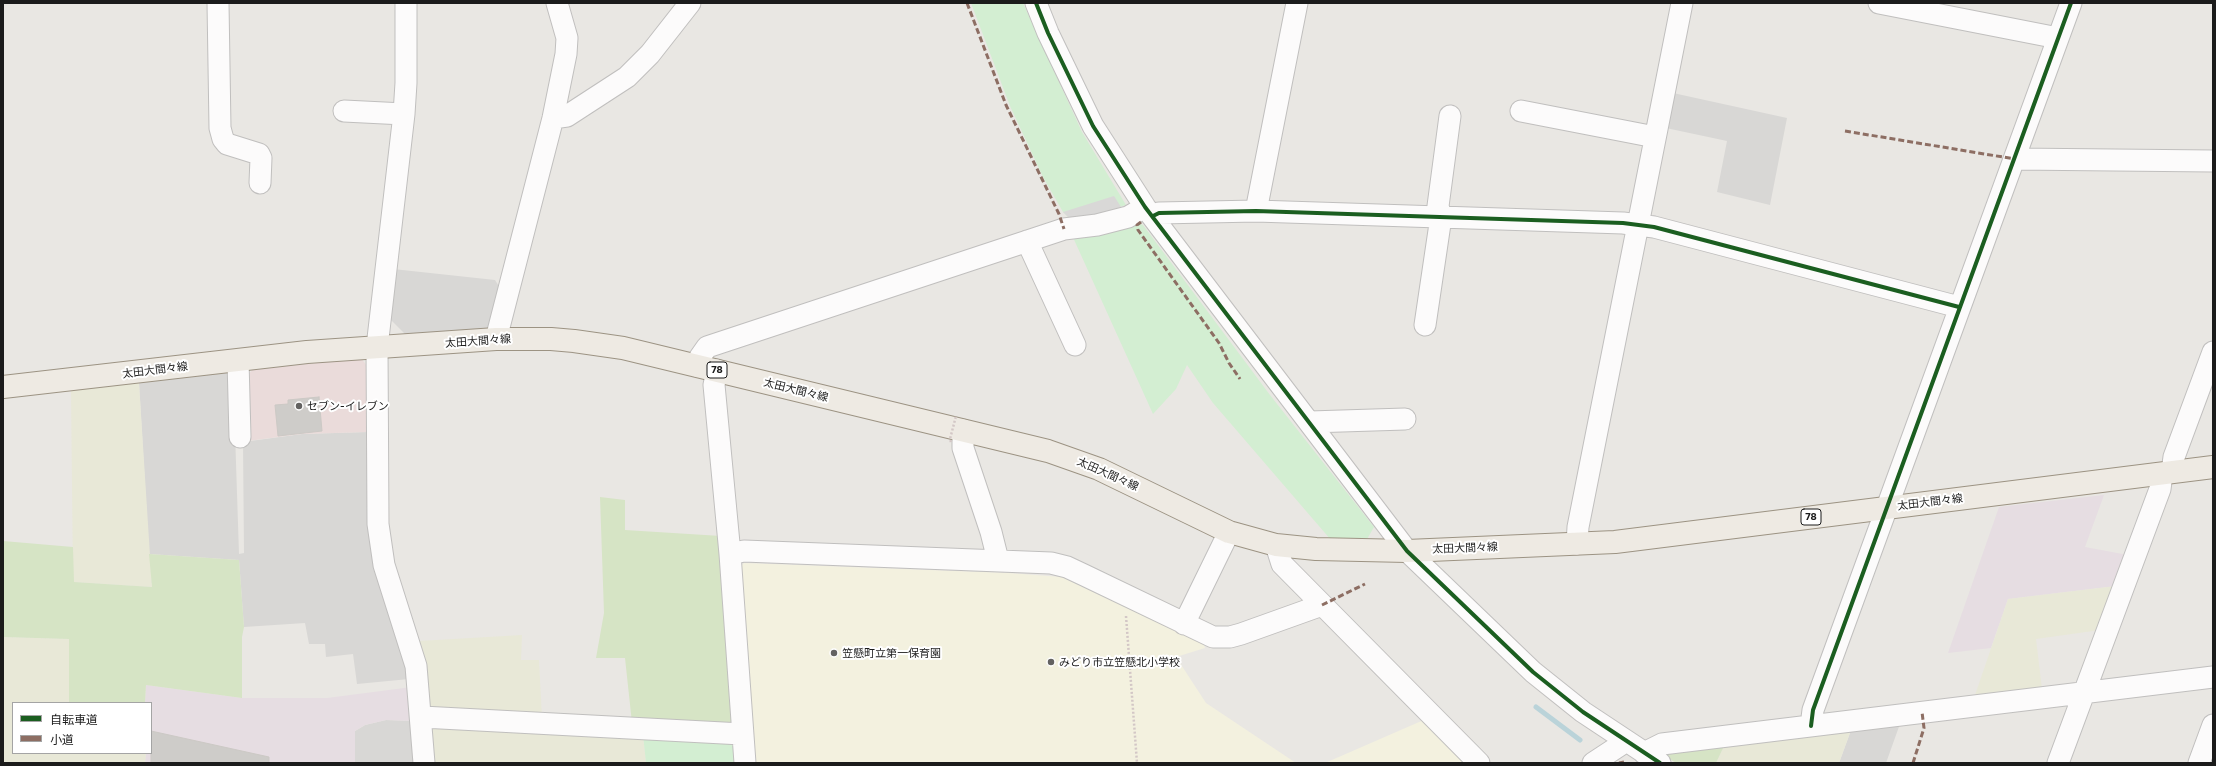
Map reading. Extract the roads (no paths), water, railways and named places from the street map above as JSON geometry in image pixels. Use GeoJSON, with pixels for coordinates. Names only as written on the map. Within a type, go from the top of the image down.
{"type":"FeatureCollection","features":[{"type":"Feature","properties":{"kind":"main road","name":"太田大間々線"},"geometry":{"type":"LineString","coordinates":[[3,387],[307,352],[496,339],[551,339],[598,344],[707,368],[1048,451],[1099,469],[1229,532],[1276,545],[1316,549],[1407,551],[1623,541],[2213,467]]}},
{"type":"Feature","properties":{"kind":"street"},"geometry":{"type":"LineString","coordinates":[[218,3],[220,128],[223,139],[227,144],[259,154],[261,158],[260,183]]}},
{"type":"Feature","properties":{"kind":"street"},"geometry":{"type":"LineString","coordinates":[[406,3],[407,54],[404,114],[377,347],[378,535],[384,565],[416,666],[422,717],[424,763]]}},
{"type":"Feature","properties":{"kind":"street"},"geometry":{"type":"LineString","coordinates":[[496,339],[553,118],[567,45],[558,3]]}},
{"type":"Feature","properties":{"kind":"street"},"geometry":{"type":"LineString","coordinates":[[553,118],[567,116],[606,92],[631,73],[650,54],[690,3]]}},
{"type":"Feature","properties":{"kind":"street"},"geometry":{"type":"LineString","coordinates":[[1036,3],[1048,33],[1093,126],[1149,212],[1407,551],[1533,672],[1625,742],[1652,758],[1662,744],[2213,677]]}},
{"type":"Feature","properties":{"kind":"street"},"geometry":{"type":"LineString","coordinates":[[1256,212],[1297,3]]}},
{"type":"Feature","properties":{"kind":"street"},"geometry":{"type":"LineString","coordinates":[[1577,544],[1578,527],[1682,3]]}},
{"type":"Feature","properties":{"kind":"street"},"geometry":{"type":"LineString","coordinates":[[1879,3],[2058,38]]}},
{"type":"Feature","properties":{"kind":"street"},"geometry":{"type":"LineString","coordinates":[[1811,726],[1813,710],[1888,508],[1959,307],[2015,159],[2071,3]]}},
{"type":"Feature","properties":{"kind":"street"},"geometry":{"type":"LineString","coordinates":[[344,111],[404,114]]}},
{"type":"Feature","properties":{"kind":"street"},"geometry":{"type":"LineString","coordinates":[[1521,111],[1656,137]]}},
{"type":"Feature","properties":{"kind":"street"},"geometry":{"type":"LineString","coordinates":[[1425,325],[1442,217],[1438,206],[1450,116]]}},
{"type":"Feature","properties":{"kind":"street"},"geometry":{"type":"LineString","coordinates":[[2015,159],[2213,161]]}},
{"type":"Feature","properties":{"kind":"street"},"geometry":{"type":"LineString","coordinates":[[745,763],[730,554],[714,385],[707,368],[700,358],[707,347],[1064,229],[1097,225],[1149,212],[1256,212],[1623,223],[1654,227],[1959,307]]}},
{"type":"Feature","properties":{"kind":"street"},"geometry":{"type":"LineString","coordinates":[[1027,241],[1075,345]]}},
{"type":"Feature","properties":{"kind":"street"},"geometry":{"type":"LineString","coordinates":[[2058,763],[2160,489],[2174,457],[2213,352]]}},
{"type":"Feature","properties":{"kind":"street"},"geometry":{"type":"LineString","coordinates":[[238,360],[240,437]]}},
{"type":"Feature","properties":{"kind":"street"},"geometry":{"type":"LineString","coordinates":[[1310,422],[1405,419]]}},
{"type":"Feature","properties":{"kind":"street"},"geometry":{"type":"LineString","coordinates":[[957,429],[991,532],[998,560]]}},
{"type":"Feature","properties":{"kind":"street"},"geometry":{"type":"LineString","coordinates":[[1184,624],[1229,532]]}},
{"type":"Feature","properties":{"kind":"street"},"geometry":{"type":"LineString","coordinates":[[1276,545],[1282,564],[1479,763]]}},
{"type":"Feature","properties":{"kind":"street"},"geometry":{"type":"LineString","coordinates":[[730,554],[744,551],[1051,563],[1067,567],[1213,637],[1235,635],[1322,605]]}},
{"type":"Feature","properties":{"kind":"street"},"geometry":{"type":"LineString","coordinates":[[422,717],[742,734]]}},
{"type":"Feature","properties":{"kind":"street"},"geometry":{"type":"LineString","coordinates":[[2199,763],[2213,725]]}},
{"type":"Feature","properties":{"kind":"street"},"geometry":{"type":"LineString","coordinates":[[1593,763],[1625,742]]}},
{"type":"Feature","properties":{"kind":"waterway"},"geometry":{"type":"LineString","coordinates":[[1536,707],[1580,740]]}},
{"type":"Feature","properties":{"kind":"place","name":"セブン-イレブン"},"geometry":{"type":"Point","coordinates":[299,406]}},
{"type":"Feature","properties":{"kind":"place","name":"笠懸町立第一保育園"},"geometry":{"type":"Point","coordinates":[834,653]}},
{"type":"Feature","properties":{"kind":"place","name":"みどり市立笠懸北小学校"},"geometry":{"type":"Point","coordinates":[1051,662]}}]}
